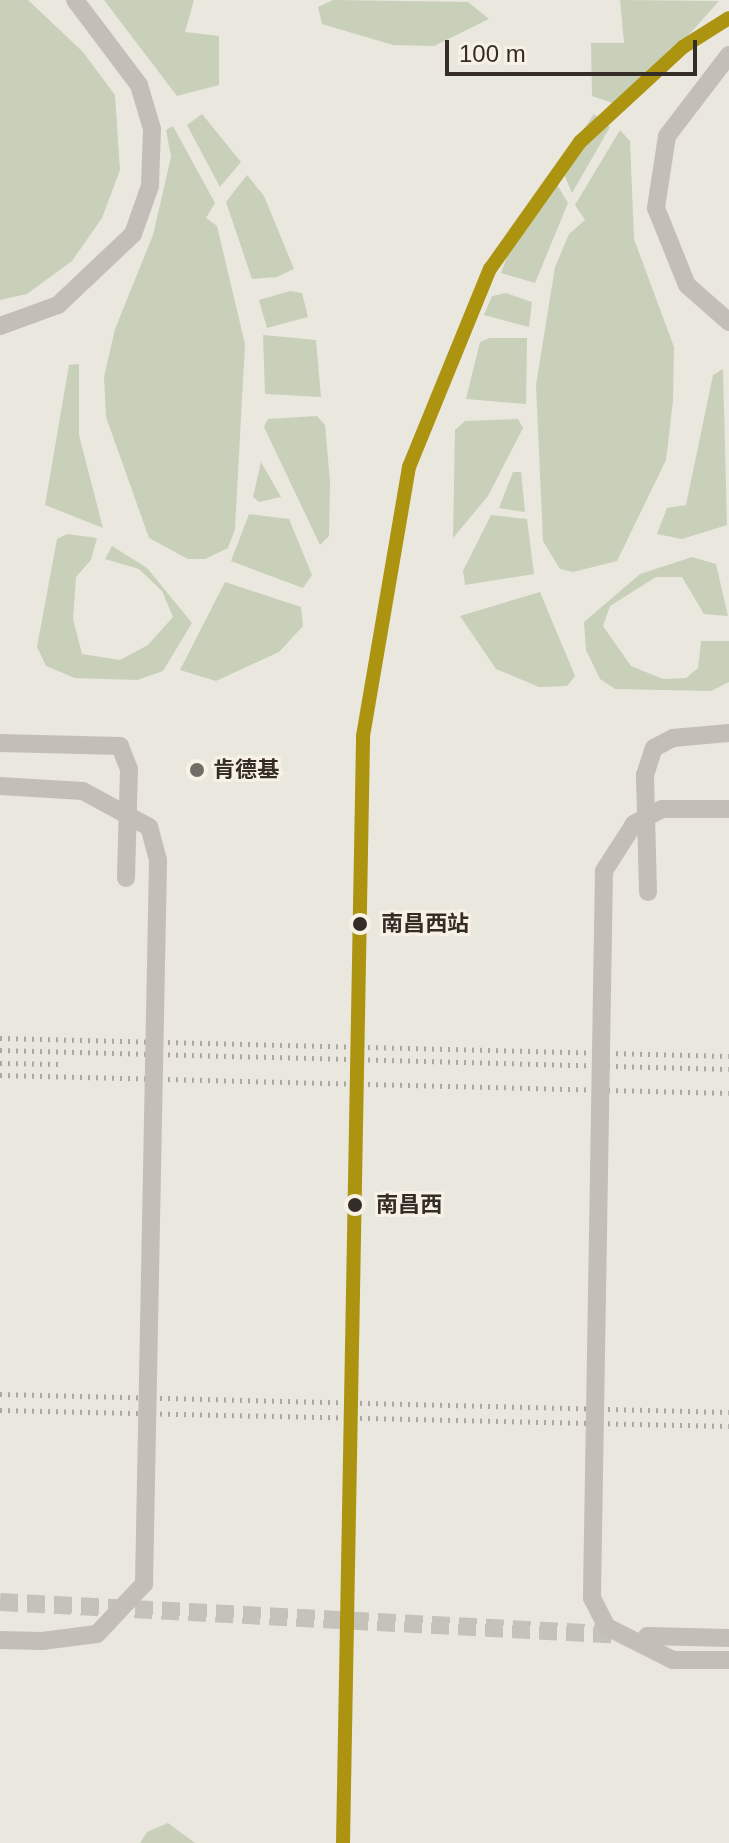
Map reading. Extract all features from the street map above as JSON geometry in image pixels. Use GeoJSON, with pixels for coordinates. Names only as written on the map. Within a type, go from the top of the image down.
{"type":"FeatureCollection","features":[{"type":"Feature","properties":{"kind":"street"},"geometry":{"type":"LineString","coordinates":[[0,326],[58,305],[133,234],[150,186],[152,129],[139,85],[75,0]]}},
{"type":"Feature","properties":{"kind":"street"},"geometry":{"type":"LineString","coordinates":[[729,55],[667,136],[656,208],[687,285],[729,322]]}},
{"type":"Feature","properties":{"kind":"street"},"geometry":{"type":"LineString","coordinates":[[648,892],[645,775],[654,748],[673,738],[729,733]]}},
{"type":"Feature","properties":{"kind":"street"},"geometry":{"type":"LineString","coordinates":[[0,743],[120,746],[129,769],[126,878]]}},
{"type":"Feature","properties":{"kind":"street"},"geometry":{"type":"LineString","coordinates":[[0,786],[83,791],[126,809],[149,827],[158,860],[144,1584],[97,1634],[0,1640]]}},
{"type":"Feature","properties":{"kind":"street"},"geometry":{"type":"LineString","coordinates":[[729,809],[662,809],[634,824],[604,871],[592,1598],[607,1627],[629,1644],[673,1660],[729,1660]]}},
{"type":"Feature","properties":{"kind":"street"},"geometry":{"type":"LineString","coordinates":[[647,1636],[729,1638]]}},
{"type":"Feature","properties":{"kind":"green space"},"geometry":{"type":"Polygon","coordinates":[[[0,0],[28,0],[83,52],[115,95],[120,170],[102,218],[72,261],[27,294],[0,300],[0,0]]]}},
{"type":"Feature","properties":{"kind":"green space"},"geometry":{"type":"Polygon","coordinates":[[[104,0],[194,0],[185,32],[219,36],[219,85],[177,96],[104,0]]]}},
{"type":"Feature","properties":{"kind":"green space"},"geometry":{"type":"Polygon","coordinates":[[[333,0],[468,2],[489,19],[434,46],[393,45],[322,24],[318,7],[333,0]]]}},
{"type":"Feature","properties":{"kind":"green space"},"geometry":{"type":"Polygon","coordinates":[[[620,0],[719,1],[624,107],[592,96],[591,43],[624,43],[620,0]]]}},
{"type":"Feature","properties":{"kind":"green space"},"geometry":{"type":"Polygon","coordinates":[[[202,114],[241,162],[220,187],[187,125],[202,114]]]}},
{"type":"Feature","properties":{"kind":"green space"},"geometry":{"type":"Polygon","coordinates":[[[594,114],[610,127],[572,193],[560,165],[594,114]]]}},
{"type":"Feature","properties":{"kind":"green space"},"geometry":{"type":"Polygon","coordinates":[[[173,126],[215,203],[206,218],[217,226],[245,344],[235,529],[228,548],[205,559],[188,559],[149,538],[106,417],[104,377],[115,329],[153,235],[171,157],[166,130],[173,126]]]}},
{"type":"Feature","properties":{"kind":"green space"},"geometry":{"type":"Polygon","coordinates":[[[620,130],[630,141],[634,239],[674,347],[673,401],[666,460],[617,561],[573,572],[560,569],[543,541],[536,385],[555,267],[569,234],[585,220],[575,205],[620,130]]]}},
{"type":"Feature","properties":{"kind":"green space"},"geometry":{"type":"Polygon","coordinates":[[[247,175],[264,196],[294,269],[277,277],[252,279],[226,202],[247,175]]]}},
{"type":"Feature","properties":{"kind":"green space"},"geometry":{"type":"Polygon","coordinates":[[[553,178],[568,203],[535,283],[501,273],[521,218],[553,178]]]}},
{"type":"Feature","properties":{"kind":"green space"},"geometry":{"type":"Polygon","coordinates":[[[290,291],[302,293],[308,317],[267,328],[259,300],[290,291]]]}},
{"type":"Feature","properties":{"kind":"green space"},"geometry":{"type":"Polygon","coordinates":[[[506,293],[532,302],[529,327],[484,315],[492,296],[506,293]]]}},
{"type":"Feature","properties":{"kind":"green space"},"geometry":{"type":"Polygon","coordinates":[[[263,335],[316,340],[321,397],[265,394],[263,335]]]}},
{"type":"Feature","properties":{"kind":"green space"},"geometry":{"type":"Polygon","coordinates":[[[490,338],[527,338],[526,404],[466,399],[480,342],[490,338]]]}},
{"type":"Feature","properties":{"kind":"green space"},"geometry":{"type":"Polygon","coordinates":[[[79,364],[79,435],[103,528],[45,505],[69,365],[79,364]]]}},
{"type":"Feature","properties":{"kind":"green space"},"geometry":{"type":"Polygon","coordinates":[[[723,369],[727,525],[682,539],[657,534],[667,508],[686,505],[713,375],[723,369]]]}},
{"type":"Feature","properties":{"kind":"green space"},"geometry":{"type":"Polygon","coordinates":[[[317,416],[325,425],[330,482],[329,536],[320,545],[264,427],[268,419],[317,416]]]}},
{"type":"Feature","properties":{"kind":"green space"},"geometry":{"type":"Polygon","coordinates":[[[518,419],[523,428],[488,496],[453,538],[455,430],[465,421],[518,419]]]}},
{"type":"Feature","properties":{"kind":"green space"},"geometry":{"type":"Polygon","coordinates":[[[261,462],[281,497],[259,502],[253,497],[261,462]]]}},
{"type":"Feature","properties":{"kind":"green space"},"geometry":{"type":"Polygon","coordinates":[[[513,472],[521,472],[525,512],[499,508],[513,472]]]}},
{"type":"Feature","properties":{"kind":"green space"},"geometry":{"type":"Polygon","coordinates":[[[249,514],[289,519],[312,575],[303,588],[231,561],[249,514]]]}},
{"type":"Feature","properties":{"kind":"green space"},"geometry":{"type":"Polygon","coordinates":[[[491,515],[527,519],[534,574],[465,585],[463,571],[491,515]]]}},
{"type":"Feature","properties":{"kind":"green space"},"geometry":{"type":"Polygon","coordinates":[[[67,534],[97,538],[91,560],[76,577],[73,619],[82,654],[120,660],[148,645],[173,617],[162,591],[139,569],[105,559],[112,546],[147,568],[192,623],[163,671],[137,680],[75,678],[46,666],[37,647],[57,539],[67,534]]]}},
{"type":"Feature","properties":{"kind":"green space"},"geometry":{"type":"Polygon","coordinates":[[[692,557],[716,564],[728,616],[704,614],[682,577],[656,577],[610,606],[603,626],[631,666],[663,679],[686,678],[698,668],[701,641],[729,641],[729,682],[711,691],[615,689],[600,679],[586,650],[584,622],[640,574],[692,557]]]}},
{"type":"Feature","properties":{"kind":"green space"},"geometry":{"type":"Polygon","coordinates":[[[225,582],[301,607],[303,626],[279,652],[216,681],[180,670],[225,582]]]}},
{"type":"Feature","properties":{"kind":"green space"},"geometry":{"type":"Polygon","coordinates":[[[540,592],[575,676],[567,686],[539,687],[496,669],[460,616],[540,592]]]}},
{"type":"Feature","properties":{"kind":"green space"},"geometry":{"type":"Polygon","coordinates":[[[168,1823],[195,1843],[140,1843],[147,1832],[168,1823]]]}},
{"type":"Feature","properties":{"kind":"tunnel"},"geometry":{"type":"LineString","coordinates":[[0,1602],[624,1635]]}},
{"type":"Feature","properties":{"kind":"railway"},"geometry":{"type":"LineString","coordinates":[[0,1038],[729,1056]]}},
{"type":"Feature","properties":{"kind":"railway"},"geometry":{"type":"LineString","coordinates":[[0,1050],[729,1069]]}},
{"type":"Feature","properties":{"kind":"railway"},"geometry":{"type":"LineString","coordinates":[[0,1063],[61,1064]]}},
{"type":"Feature","properties":{"kind":"railway"},"geometry":{"type":"LineString","coordinates":[[0,1075],[729,1093]]}},
{"type":"Feature","properties":{"kind":"railway"},"geometry":{"type":"LineString","coordinates":[[0,1394],[729,1412]]}},
{"type":"Feature","properties":{"kind":"railway"},"geometry":{"type":"LineString","coordinates":[[0,1410],[729,1426]]}},
{"type":"Feature","properties":{"kind":"transit line"},"geometry":{"type":"LineString","coordinates":[[343,1843],[363,736],[409,467],[490,269],[580,142],[683,47],[729,18]]}},
{"type":"Feature","properties":{"kind":"place","name":"肯德基"},"geometry":{"type":"Point","coordinates":[197,770]}},
{"type":"Feature","properties":{"kind":"place","name":"南昌西站"},"geometry":{"type":"Point","coordinates":[360,924]}},
{"type":"Feature","properties":{"kind":"place","name":"南昌西"},"geometry":{"type":"Point","coordinates":[355,1205]}}]}
